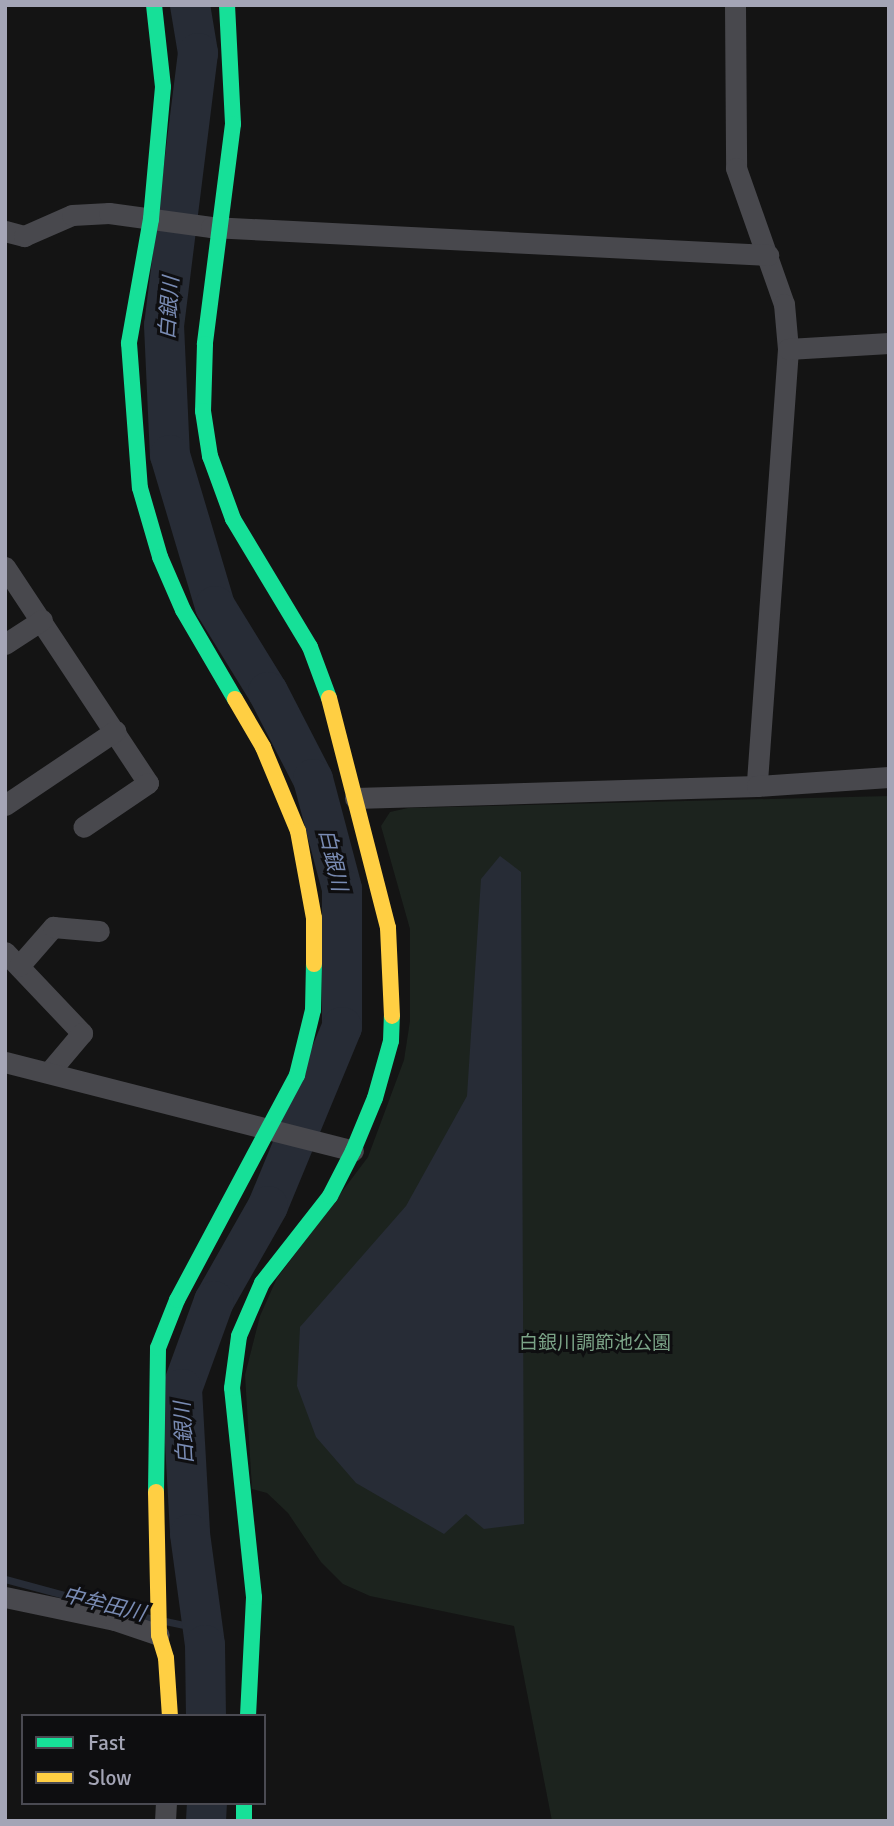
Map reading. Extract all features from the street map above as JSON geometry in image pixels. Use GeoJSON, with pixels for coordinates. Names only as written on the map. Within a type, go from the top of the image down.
{"type":"FeatureCollection","features":[{"type":"Feature","properties":{"kind":"street"},"geometry":{"type":"LineString","coordinates":[[154,5],[163,87],[156,219],[129,343],[140,488],[160,557],[183,610],[262,747],[298,831],[314,918],[313,1010],[297,1075],[273,1128],[177,1300],[159,1348],[154,1402],[159,1632],[166,1658],[170,1714]]}},
{"type":"Feature","properties":{"kind":"street"},"geometry":{"type":"LineString","coordinates":[[227,5],[232,37],[233,124],[216,227],[205,344],[203,411],[210,456],[233,519],[258,569],[310,647],[334,708],[388,928],[394,984],[391,1041],[375,1098],[345,1148],[330,1196],[262,1283],[239,1336],[232,1388],[254,1597],[248,1714]]}},
{"type":"Feature","properties":{"kind":"street"},"geometry":{"type":"LineString","coordinates":[[735,5],[736,168],[784,304],[788,349],[757,786]]}},
{"type":"Feature","properties":{"kind":"street"},"geometry":{"type":"LineString","coordinates":[[5,231],[24,236],[72,215],[109,213],[216,227],[768,255]]}},
{"type":"Feature","properties":{"kind":"street"},"geometry":{"type":"LineString","coordinates":[[788,349],[889,342]]}},
{"type":"Feature","properties":{"kind":"street"},"geometry":{"type":"LineString","coordinates":[[5,567],[148,783],[83,827]]}},
{"type":"Feature","properties":{"kind":"street"},"geometry":{"type":"LineString","coordinates":[[5,644],[42,620]]}},
{"type":"Feature","properties":{"kind":"street"},"geometry":{"type":"LineString","coordinates":[[5,804],[115,731]]}},
{"type":"Feature","properties":{"kind":"street"},"geometry":{"type":"LineString","coordinates":[[355,797],[757,786],[889,777]]}},
{"type":"Feature","properties":{"kind":"street"},"geometry":{"type":"LineString","coordinates":[[49,1072],[82,1033],[12,959],[52,928],[99,931]]}},
{"type":"Feature","properties":{"kind":"street"},"geometry":{"type":"LineString","coordinates":[[5,1062],[345,1148]]}},
{"type":"Feature","properties":{"kind":"street"},"geometry":{"type":"LineString","coordinates":[[5,1597],[159,1632]]}},
{"type":"Feature","properties":{"kind":"green space","name":"白銀川調節池公園"},"geometry":{"type":"Polygon","coordinates":[[[889,796],[889,1821],[552,1821],[514,1626],[370,1596],[343,1584],[321,1562],[288,1513],[267,1493],[252,1489],[245,1375],[260,1316],[277,1278],[368,1157],[404,1060],[410,1021],[410,929],[381,826],[390,812],[408,808],[889,796]]]}},
{"type":"Feature","properties":{"kind":"shaded area"},"geometry":{"type":"Polygon","coordinates":[[[500,856],[521,872],[524,1524],[484,1529],[466,1514],[444,1534],[356,1483],[316,1437],[297,1386],[300,1327],[406,1206],[467,1096],[481,879],[500,856]]]}},
{"type":"Feature","properties":{"kind":"waterway","name":"白銀川"},"geometry":{"type":"LineString","coordinates":[[190,5],[198,53],[164,325],[170,455],[215,606],[268,692],[313,779],[342,889],[342,1027],[268,1206],[214,1301],[182,1389],[190,1534],[205,1645],[206,1714]]}},
{"type":"Feature","properties":{"kind":"waterway","name":"中牟田川"},"geometry":{"type":"LineString","coordinates":[[5,1579],[150,1618]]}},
{"type":"Feature","properties":{"kind":"waterway","name":"中牟田川"},"geometry":{"type":"LineString","coordinates":[[165,1621],[203,1629]]}},
{"type":"Feature","properties":{"kind":"waterway","name":"白銀川"},"geometry":{"type":"LineString","coordinates":[[206,1821],[207,1805]]}},
{"type":"Feature","properties":{"kind":"traffic: fast"},"geometry":{"type":"LineString","coordinates":[[154,5],[163,87],[151,219],[129,343],[140,488],[160,557],[183,610],[235,699]]}},
{"type":"Feature","properties":{"kind":"traffic: fast"},"geometry":{"type":"LineString","coordinates":[[227,5],[233,124],[205,344],[203,411],[210,456],[233,519],[310,647],[329,698]]}},
{"type":"Feature","properties":{"kind":"traffic: fast"},"geometry":{"type":"LineString","coordinates":[[156,1492],[158,1348],[177,1300],[297,1075],[313,1010],[314,964]]}},
{"type":"Feature","properties":{"kind":"traffic: fast"},"geometry":{"type":"LineString","coordinates":[[248,1714],[254,1597],[232,1388],[239,1336],[262,1283],[330,1196],[353,1151],[375,1098],[391,1041],[392,1016]]}},
{"type":"Feature","properties":{"kind":"traffic: fast"},"geometry":{"type":"LineString","coordinates":[[244,1805],[244,1821]]}},
{"type":"Feature","properties":{"kind":"traffic: slow"},"geometry":{"type":"LineString","coordinates":[[329,698],[388,928],[392,1016]]}},
{"type":"Feature","properties":{"kind":"traffic: slow"},"geometry":{"type":"LineString","coordinates":[[235,699],[263,747],[298,831],[314,918],[314,964]]}},
{"type":"Feature","properties":{"kind":"traffic: slow"},"geometry":{"type":"LineString","coordinates":[[156,1492],[159,1635],[166,1658],[170,1714]]}}]}
